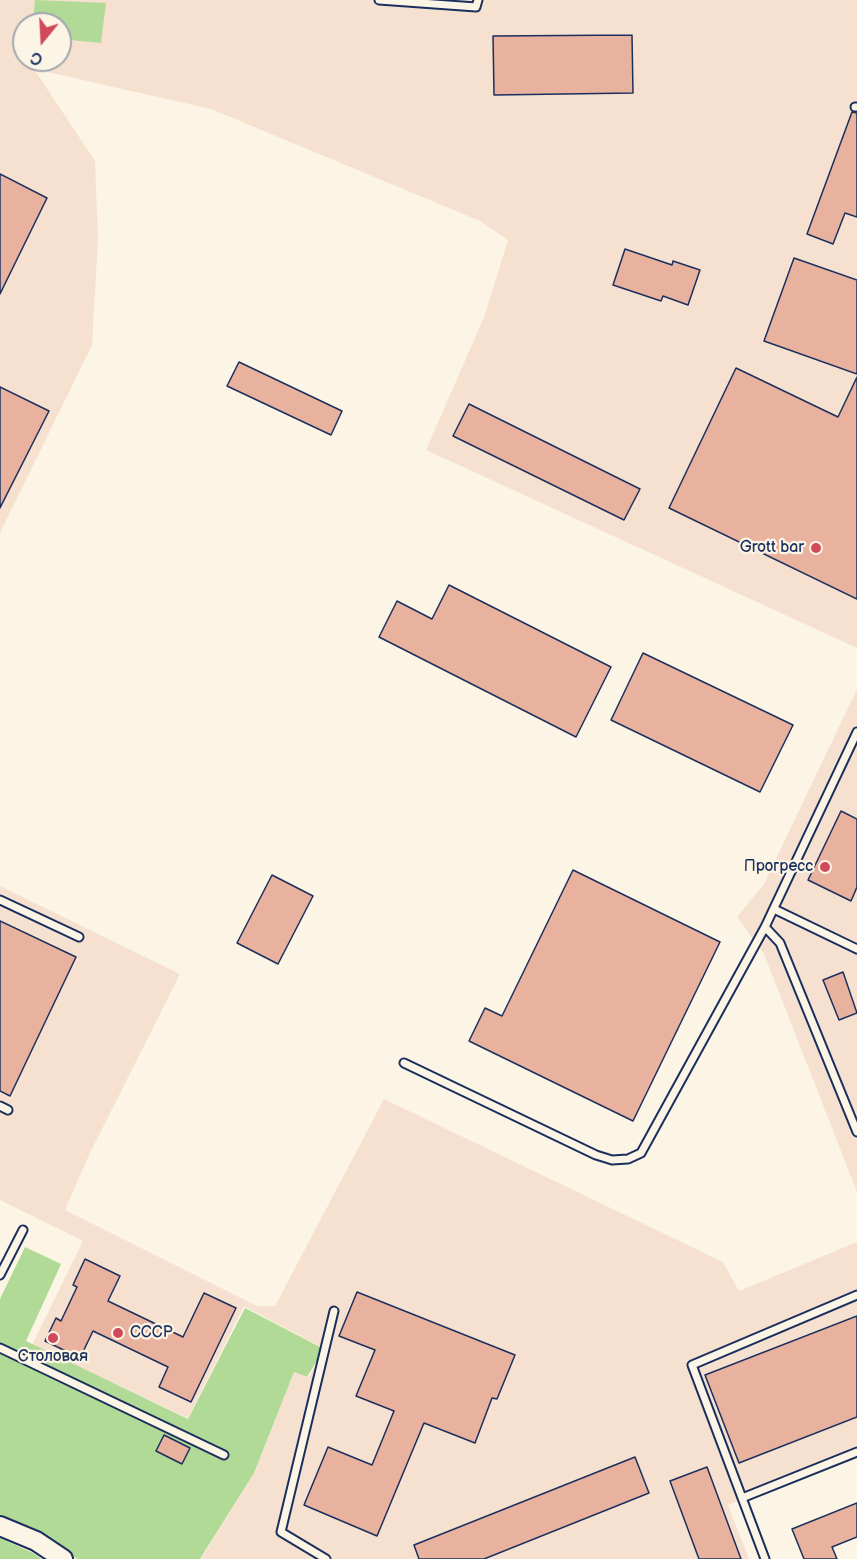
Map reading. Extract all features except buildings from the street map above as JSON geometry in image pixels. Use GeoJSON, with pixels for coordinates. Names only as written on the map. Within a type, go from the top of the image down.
{"type":"FeatureCollection","features":[{"type":"Feature","properties":{"kind":"street"},"geometry":{"type":"LineString","coordinates":[[0,1526],[36,1541],[63,1559]]}},
{"type":"Feature","properties":{"kind":"lane"},"geometry":{"type":"LineString","coordinates":[[379,0],[476,7],[478,0]]}},
{"type":"Feature","properties":{"kind":"lane"},"geometry":{"type":"LineString","coordinates":[[404,1063],[596,1155],[612,1160],[628,1159],[641,1153],[765,927],[857,732]]}},
{"type":"Feature","properties":{"kind":"lane"},"geometry":{"type":"LineString","coordinates":[[0,900],[79,937]]}},
{"type":"Feature","properties":{"kind":"lane"},"geometry":{"type":"LineString","coordinates":[[774,909],[857,949]]}},
{"type":"Feature","properties":{"kind":"lane"},"geometry":{"type":"LineString","coordinates":[[765,927],[780,943],[857,1132]]}},
{"type":"Feature","properties":{"kind":"lane"},"geometry":{"type":"LineString","coordinates":[[0,1106],[8,1110]]}},
{"type":"Feature","properties":{"kind":"lane"},"geometry":{"type":"LineString","coordinates":[[0,1275],[23,1230]]}},
{"type":"Feature","properties":{"kind":"lane"},"geometry":{"type":"LineString","coordinates":[[765,1559],[692,1365],[857,1295]]}},
{"type":"Feature","properties":{"kind":"lane"},"geometry":{"type":"LineString","coordinates":[[326,1559],[281,1532],[334,1311]]}},
{"type":"Feature","properties":{"kind":"lane"},"geometry":{"type":"LineString","coordinates":[[0,1348],[224,1455]]}},
{"type":"Feature","properties":{"kind":"lane"},"geometry":{"type":"LineString","coordinates":[[742,1498],[857,1452]]}},
{"type":"Feature","properties":{"kind":"shaded area"},"geometry":{"type":"Polygon","coordinates":[[[0,0],[857,0],[857,648],[426,450],[484,317],[508,240],[480,221],[211,109],[47,72],[72,72],[72,12],[12,12],[12,72],[36,72],[95,161],[98,238],[92,345],[0,533],[0,0]]]}},
{"type":"Feature","properties":{"kind":"shaded area"},"geometry":{"type":"Polygon","coordinates":[[[857,689],[857,1192],[764,954],[737,917],[764,884],[857,689]]]}},
{"type":"Feature","properties":{"kind":"shaded area"},"geometry":{"type":"Polygon","coordinates":[[[0,886],[180,974],[89,1155],[65,1210],[257,1306],[275,1306],[384,1099],[723,1262],[739,1291],[857,1242],[857,1456],[728,1505],[749,1559],[201,1559],[254,1473],[294,1372],[308,1378],[325,1349],[244,1306],[188,1418],[32,1345],[83,1241],[0,1200],[0,886]]]}},
{"type":"Feature","properties":{"kind":"green space"},"geometry":{"type":"Polygon","coordinates":[[[35,0],[106,3],[101,43],[72,40],[72,12],[34,12],[35,0]]]}},
{"type":"Feature","properties":{"kind":"green space"},"geometry":{"type":"Polygon","coordinates":[[[25,1247],[61,1264],[26,1341],[188,1419],[245,1308],[324,1349],[307,1377],[294,1372],[254,1473],[200,1559],[77,1559],[40,1536],[0,1517],[0,1299],[25,1247]]]}},
{"type":"Feature","properties":{"kind":"green space"},"geometry":{"type":"Polygon","coordinates":[[[0,1538],[31,1552],[42,1559],[0,1559],[0,1538]]]}},
{"type":"Feature","properties":{"kind":"place","name":"Grott bar"},"geometry":{"type":"Point","coordinates":[816,548]}},
{"type":"Feature","properties":{"kind":"place","name":"Прогресс"},"geometry":{"type":"Point","coordinates":[825,867]}},
{"type":"Feature","properties":{"kind":"place","name":"СССР"},"geometry":{"type":"Point","coordinates":[118,1333]}},
{"type":"Feature","properties":{"kind":"place","name":"Столовая"},"geometry":{"type":"Point","coordinates":[53,1338]}}]}
